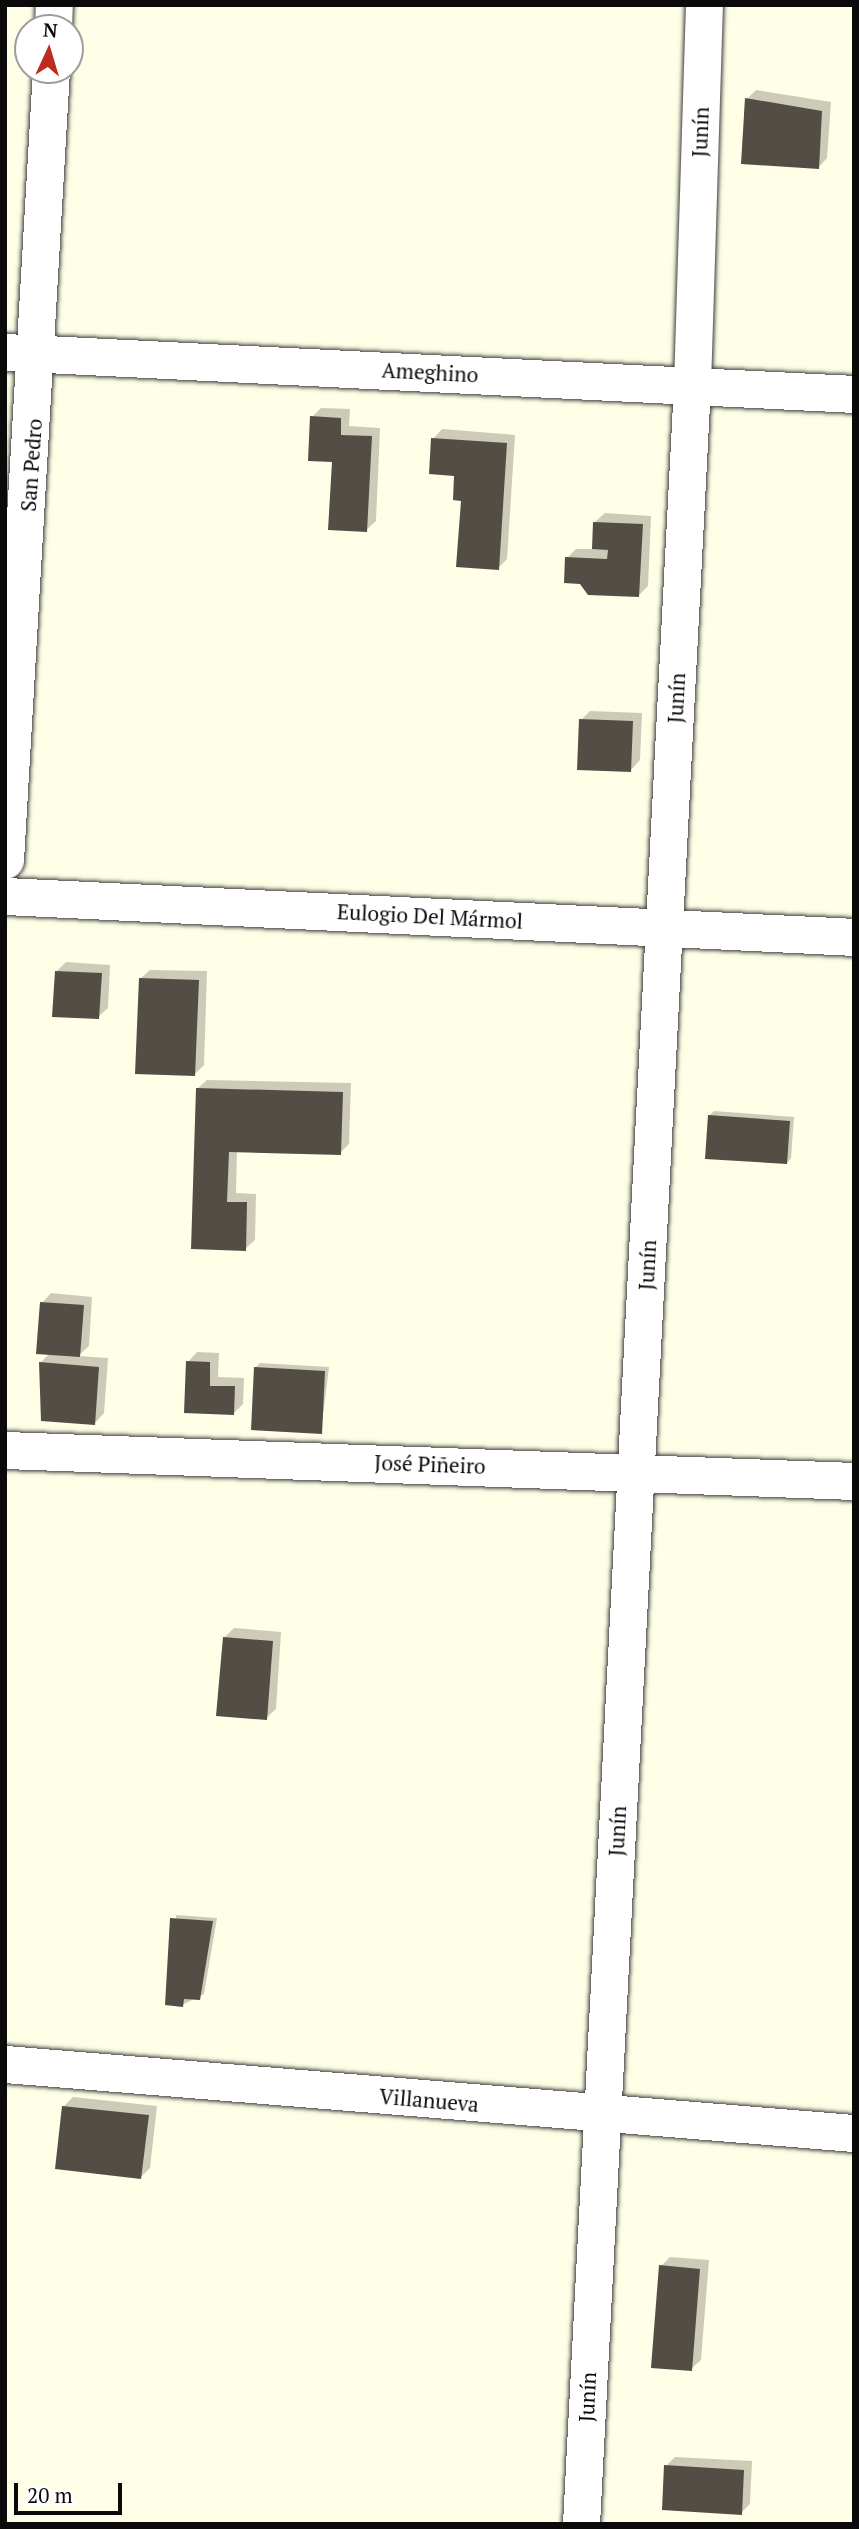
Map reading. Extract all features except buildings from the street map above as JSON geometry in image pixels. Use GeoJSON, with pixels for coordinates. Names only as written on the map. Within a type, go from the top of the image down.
{"type":"FeatureCollection","features":[{"type":"Feature","properties":{"kind":"street","name":"Junín"},"geometry":{"type":"LineString","coordinates":[[581,2524],[692,385],[704,5]]}},
{"type":"Feature","properties":{"kind":"street","name":"San Pedro"},"geometry":{"type":"LineString","coordinates":[[5,860],[22,353],[50,84]]}},
{"type":"Feature","properties":{"kind":"street","name":"Ameghino"},"geometry":{"type":"LineString","coordinates":[[22,353],[854,394]]}},
{"type":"Feature","properties":{"kind":"street","name":"Eulogio Del Mármol"},"geometry":{"type":"LineString","coordinates":[[5,896],[854,937]]}},
{"type":"Feature","properties":{"kind":"street","name":"José Piñeiro"},"geometry":{"type":"LineString","coordinates":[[5,1450],[636,1471],[854,1482]]}},
{"type":"Feature","properties":{"kind":"street","name":"Villanueva"},"geometry":{"type":"LineString","coordinates":[[5,2064],[854,2133]]}}]}
